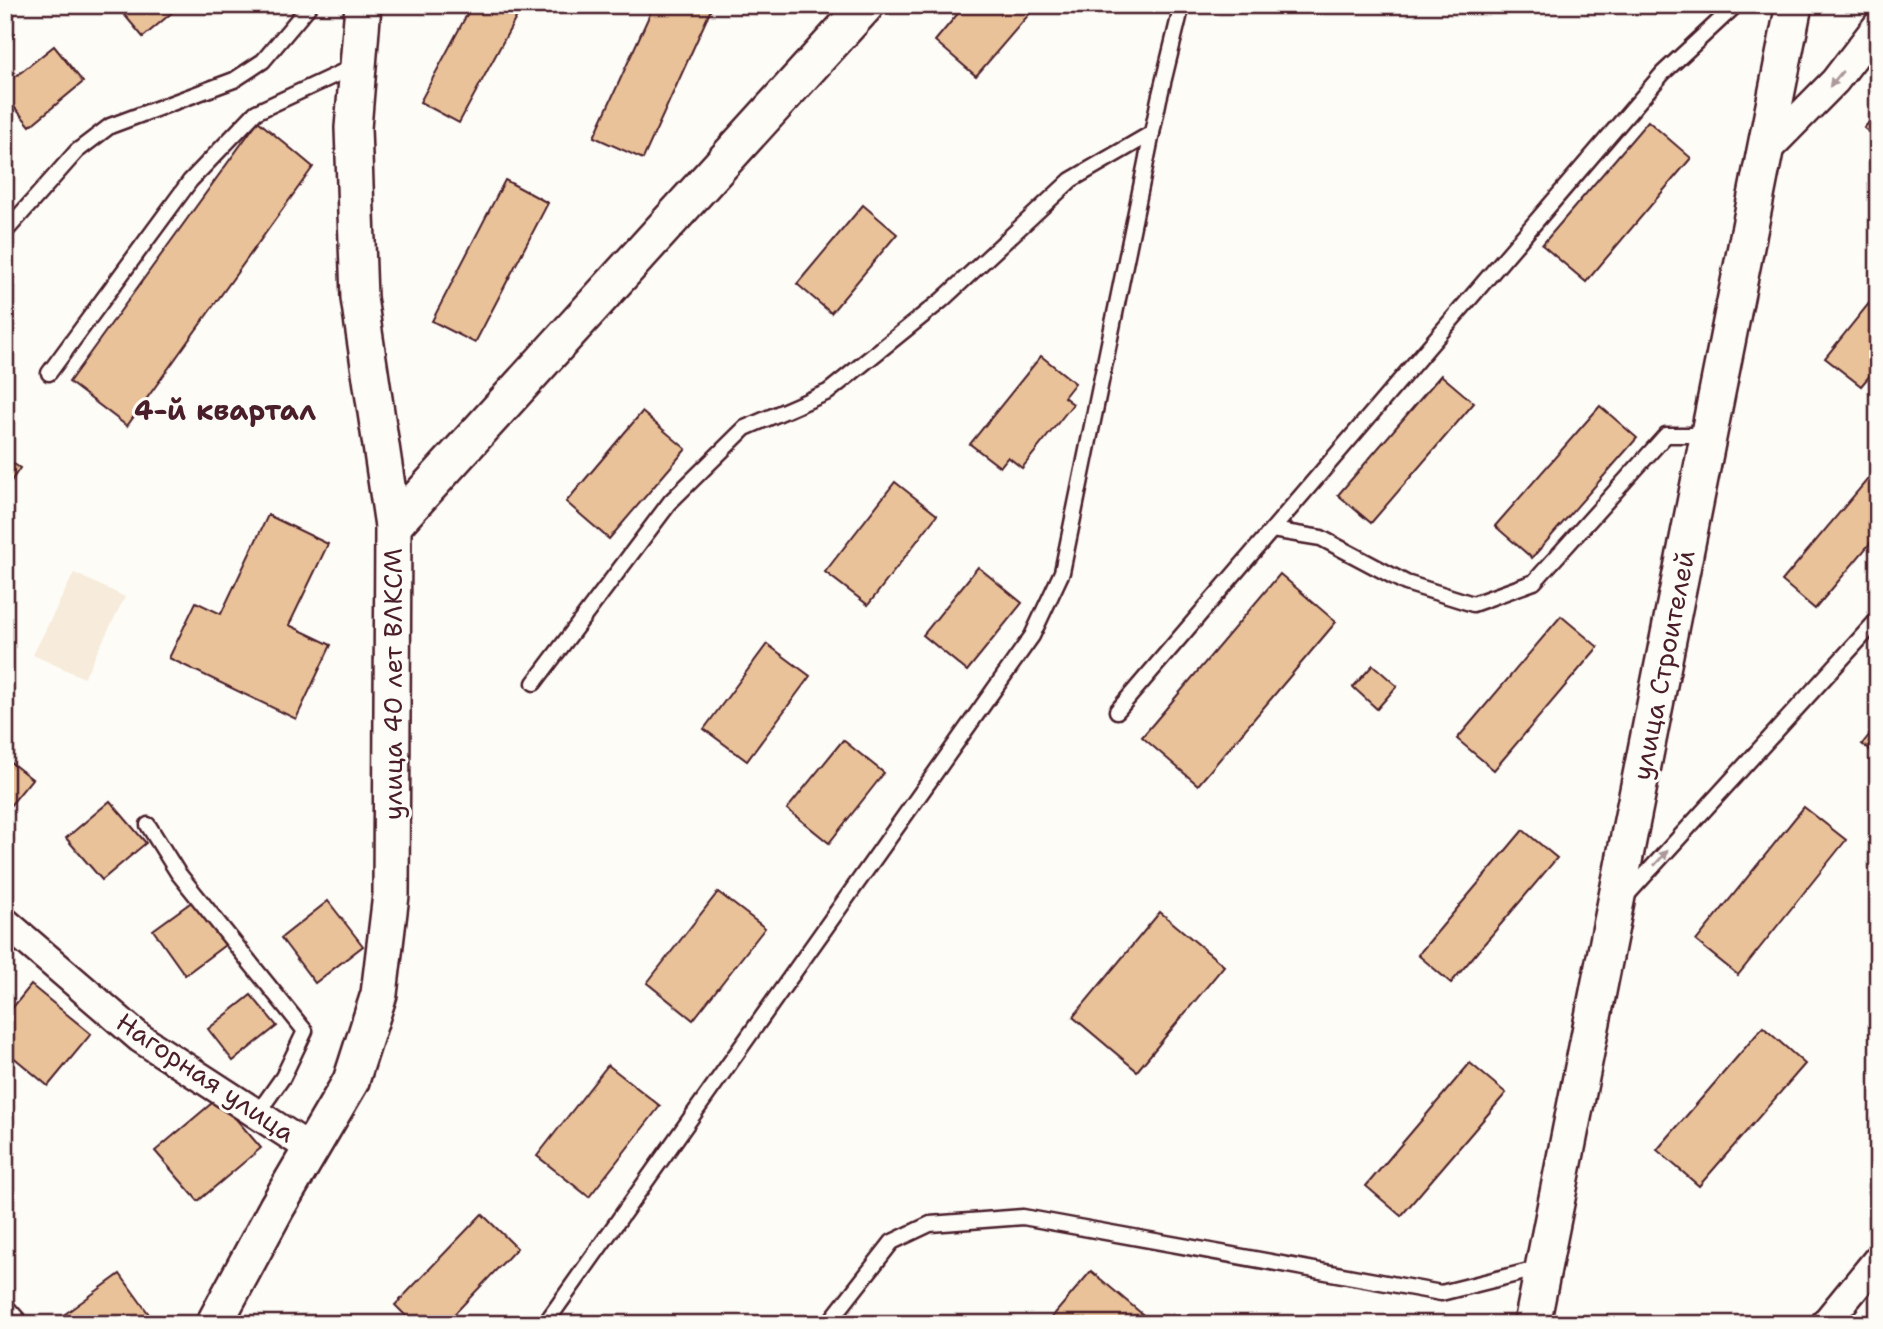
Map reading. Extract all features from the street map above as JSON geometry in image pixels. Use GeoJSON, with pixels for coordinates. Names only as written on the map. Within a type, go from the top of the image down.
{"type":"FeatureCollection","features":[{"type":"Feature","properties":{"kind":"street","name":"улица 40 лет ВЛКСМ"},"geometry":{"type":"LineString","coordinates":[[214,1324],[351,1080],[379,994],[391,895],[393,526],[359,298],[353,128],[363,5]]}},
{"type":"Feature","properties":{"kind":"street"},"geometry":{"type":"LineString","coordinates":[[393,526],[866,5]]}},
{"type":"Feature","properties":{"kind":"street","name":"улица Строителей"},"geometry":{"type":"LineString","coordinates":[[1532,1324],[1794,5]]}},
{"type":"Feature","properties":{"kind":"street"},"geometry":{"type":"LineString","coordinates":[[1766,150],[1835,81],[1878,25]]}},
{"type":"Feature","properties":{"kind":"street","name":"Нагорная улица"},"geometry":{"type":"LineString","coordinates":[[5,922],[140,1038],[311,1149]]}},
{"type":"Feature","properties":{"kind":"street"},"geometry":{"type":"LineString","coordinates":[[1825,1324],[1878,1259]]}},
{"type":"Feature","properties":{"kind":"lane"},"geometry":{"type":"LineString","coordinates":[[5,232],[77,151],[110,127],[234,80],[263,61],[310,5]]}},
{"type":"Feature","properties":{"kind":"lane"},"geometry":{"type":"LineString","coordinates":[[545,1324],[1032,636],[1062,572],[1152,133],[1182,5]]}},
{"type":"Feature","properties":{"kind":"lane"},"geometry":{"type":"LineString","coordinates":[[1117,711],[1662,73],[1736,5]]}},
{"type":"Feature","properties":{"kind":"lane"},"geometry":{"type":"LineString","coordinates":[[49,373],[190,181],[256,112],[359,65]]}},
{"type":"Feature","properties":{"kind":"lane"},"geometry":{"type":"LineString","coordinates":[[534,683],[671,501],[745,428],[828,392],[942,300],[1071,180],[1152,133]]}},
{"type":"Feature","properties":{"kind":"lane"},"geometry":{"type":"LineString","coordinates":[[1272,530],[1321,538],[1406,583],[1473,604],[1534,582],[1665,435],[1709,435]]}},
{"type":"Feature","properties":{"kind":"lane"},"geometry":{"type":"LineString","coordinates":[[1615,908],[1878,619]]}},
{"type":"Feature","properties":{"kind":"lane"},"geometry":{"type":"LineString","coordinates":[[148,825],[178,873],[305,1031],[283,1077],[257,1114]]}},
{"type":"Feature","properties":{"kind":"lane"},"geometry":{"type":"LineString","coordinates":[[828,1324],[892,1242],[930,1224],[1023,1217],[1441,1293],[1543,1268]]}},
{"type":"Feature","properties":{"kind":"lane"},"geometry":{"type":"LineString","coordinates":[[5,1305],[22,1324]]}},
{"type":"Feature","properties":{"kind":"shaded area"},"geometry":{"type":"Polygon","coordinates":[[[74,573],[125,597],[84,678],[33,655],[74,573]]]}},
{"type":"Feature","properties":{"kind":"building"},"geometry":{"type":"Polygon","coordinates":[[[116,5],[181,5],[143,37],[116,5]]]}},
{"type":"Feature","properties":{"kind":"building"},"geometry":{"type":"Polygon","coordinates":[[[472,5],[523,5],[459,123],[420,102],[472,5]]]}},
{"type":"Feature","properties":{"kind":"building"},"geometry":{"type":"Polygon","coordinates":[[[654,5],[713,5],[643,159],[594,137],[654,5]]]}},
{"type":"Feature","properties":{"kind":"building"},"geometry":{"type":"Polygon","coordinates":[[[965,5],[1037,5],[976,76],[935,41],[965,5]]]}},
{"type":"Feature","properties":{"kind":"building"},"geometry":{"type":"Polygon","coordinates":[[[54,46],[83,82],[30,126],[5,96],[5,85],[54,46]]]}},
{"type":"Feature","properties":{"kind":"building"},"geometry":{"type":"Polygon","coordinates":[[[1878,112],[1878,140],[1864,128],[1878,112]]]}},
{"type":"Feature","properties":{"kind":"building"},"geometry":{"type":"Polygon","coordinates":[[[258,121],[313,167],[127,426],[69,382],[258,121]]]}},
{"type":"Feature","properties":{"kind":"building"},"geometry":{"type":"Polygon","coordinates":[[[1648,121],[1691,158],[1586,282],[1542,245],[1648,121]]]}},
{"type":"Feature","properties":{"kind":"building"},"geometry":{"type":"Polygon","coordinates":[[[505,180],[548,203],[475,343],[432,321],[505,180]]]}},
{"type":"Feature","properties":{"kind":"building"},"geometry":{"type":"Polygon","coordinates":[[[863,205],[897,234],[831,313],[797,284],[863,205]]]}},
{"type":"Feature","properties":{"kind":"building"},"geometry":{"type":"Polygon","coordinates":[[[1878,292],[1878,366],[1861,386],[1825,358],[1878,292]]]}},
{"type":"Feature","properties":{"kind":"building"},"geometry":{"type":"Polygon","coordinates":[[[1041,356],[1075,383],[1064,397],[1073,404],[1022,468],[1008,457],[1000,467],[970,444],[1041,356]]]}},
{"type":"Feature","properties":{"kind":"building"},"geometry":{"type":"Polygon","coordinates":[[[1441,375],[1474,403],[1371,523],[1338,495],[1441,375]]]}},
{"type":"Feature","properties":{"kind":"building"},"geometry":{"type":"Polygon","coordinates":[[[1600,406],[1637,438],[1532,558],[1495,526],[1600,406]]]}},
{"type":"Feature","properties":{"kind":"building"},"geometry":{"type":"Polygon","coordinates":[[[642,412],[686,449],[609,539],[566,502],[642,412]]]}},
{"type":"Feature","properties":{"kind":"building"},"geometry":{"type":"Polygon","coordinates":[[[5,458],[20,468],[5,490],[5,458]]]}},
{"type":"Feature","properties":{"kind":"building"},"geometry":{"type":"Polygon","coordinates":[[[1878,467],[1878,534],[1815,609],[1782,581],[1878,467]]]}},
{"type":"Feature","properties":{"kind":"building"},"geometry":{"type":"Polygon","coordinates":[[[895,482],[937,515],[868,605],[825,572],[895,482]]]}},
{"type":"Feature","properties":{"kind":"building"},"geometry":{"type":"Polygon","coordinates":[[[268,515],[328,544],[289,625],[331,645],[296,719],[169,658],[196,602],[221,614],[268,515]]]}},
{"type":"Feature","properties":{"kind":"building"},"geometry":{"type":"Polygon","coordinates":[[[978,567],[1022,603],[967,671],[923,635],[978,567]]]}},
{"type":"Feature","properties":{"kind":"building"},"geometry":{"type":"Polygon","coordinates":[[[1280,574],[1336,622],[1198,785],[1142,737],[1280,574]]]}},
{"type":"Feature","properties":{"kind":"building"},"geometry":{"type":"Polygon","coordinates":[[[1561,616],[1598,647],[1494,770],[1457,739],[1561,616]]]}},
{"type":"Feature","properties":{"kind":"building"},"geometry":{"type":"Polygon","coordinates":[[[767,644],[810,676],[747,761],[704,729],[767,644]]]}},
{"type":"Feature","properties":{"kind":"building"},"geometry":{"type":"Polygon","coordinates":[[[1373,665],[1397,686],[1377,709],[1353,687],[1373,665]]]}},
{"type":"Feature","properties":{"kind":"building"},"geometry":{"type":"Polygon","coordinates":[[[1878,724],[1878,757],[1862,744],[1878,724]]]}},
{"type":"Feature","properties":{"kind":"building"},"geometry":{"type":"Polygon","coordinates":[[[843,740],[884,773],[829,843],[787,809],[843,740]]]}},
{"type":"Feature","properties":{"kind":"building"},"geometry":{"type":"Polygon","coordinates":[[[5,758],[32,779],[5,812],[5,758]]]}},
{"type":"Feature","properties":{"kind":"building"},"geometry":{"type":"Polygon","coordinates":[[[110,801],[146,843],[102,880],[66,838],[110,801]]]}},
{"type":"Feature","properties":{"kind":"building"},"geometry":{"type":"Polygon","coordinates":[[[1804,807],[1846,840],[1738,975],[1696,941],[1804,807]]]}},
{"type":"Feature","properties":{"kind":"building"},"geometry":{"type":"Polygon","coordinates":[[[1523,830],[1557,858],[1451,983],[1418,955],[1523,830]]]}},
{"type":"Feature","properties":{"kind":"building"},"geometry":{"type":"Polygon","coordinates":[[[718,892],[765,928],[693,1020],[647,983],[718,892]]]}},
{"type":"Feature","properties":{"kind":"building"},"geometry":{"type":"Polygon","coordinates":[[[193,901],[225,945],[185,975],[153,930],[193,901]]]}},
{"type":"Feature","properties":{"kind":"building"},"geometry":{"type":"Polygon","coordinates":[[[328,901],[363,946],[315,983],[281,938],[328,901]]]}},
{"type":"Feature","properties":{"kind":"building"},"geometry":{"type":"Polygon","coordinates":[[[1160,912],[1224,966],[1137,1071],[1073,1017],[1160,912]]]}},
{"type":"Feature","properties":{"kind":"building"},"geometry":{"type":"Polygon","coordinates":[[[31,985],[91,1034],[48,1086],[5,1050],[5,1017],[31,985]]]}},
{"type":"Feature","properties":{"kind":"building"},"geometry":{"type":"Polygon","coordinates":[[[251,995],[277,1026],[233,1061],[208,1029],[251,995]]]}},
{"type":"Feature","properties":{"kind":"building"},"geometry":{"type":"Polygon","coordinates":[[[1763,1027],[1805,1064],[1699,1186],[1657,1150],[1763,1027]]]}},
{"type":"Feature","properties":{"kind":"building"},"geometry":{"type":"Polygon","coordinates":[[[1470,1063],[1506,1093],[1401,1216],[1366,1186],[1470,1063]]]}},
{"type":"Feature","properties":{"kind":"building"},"geometry":{"type":"Polygon","coordinates":[[[608,1065],[660,1106],[589,1197],[537,1156],[608,1065]]]}},
{"type":"Feature","properties":{"kind":"building"},"geometry":{"type":"Polygon","coordinates":[[[218,1098],[261,1148],[198,1201],[155,1151],[218,1098]]]}},
{"type":"Feature","properties":{"kind":"building"},"geometry":{"type":"Polygon","coordinates":[[[482,1214],[517,1248],[445,1324],[414,1324],[395,1305],[482,1214]]]}},
{"type":"Feature","properties":{"kind":"building"},"geometry":{"type":"Polygon","coordinates":[[[1091,1271],[1154,1324],[1046,1324],[1091,1271]]]}},
{"type":"Feature","properties":{"kind":"building"},"geometry":{"type":"Polygon","coordinates":[[[120,1274],[156,1324],[54,1322],[120,1274]]]}},
{"type":"Feature","properties":{"kind":"district","name":"4-й квартал"},"geometry":{"type":"Point","coordinates":[225,410]}}]}
